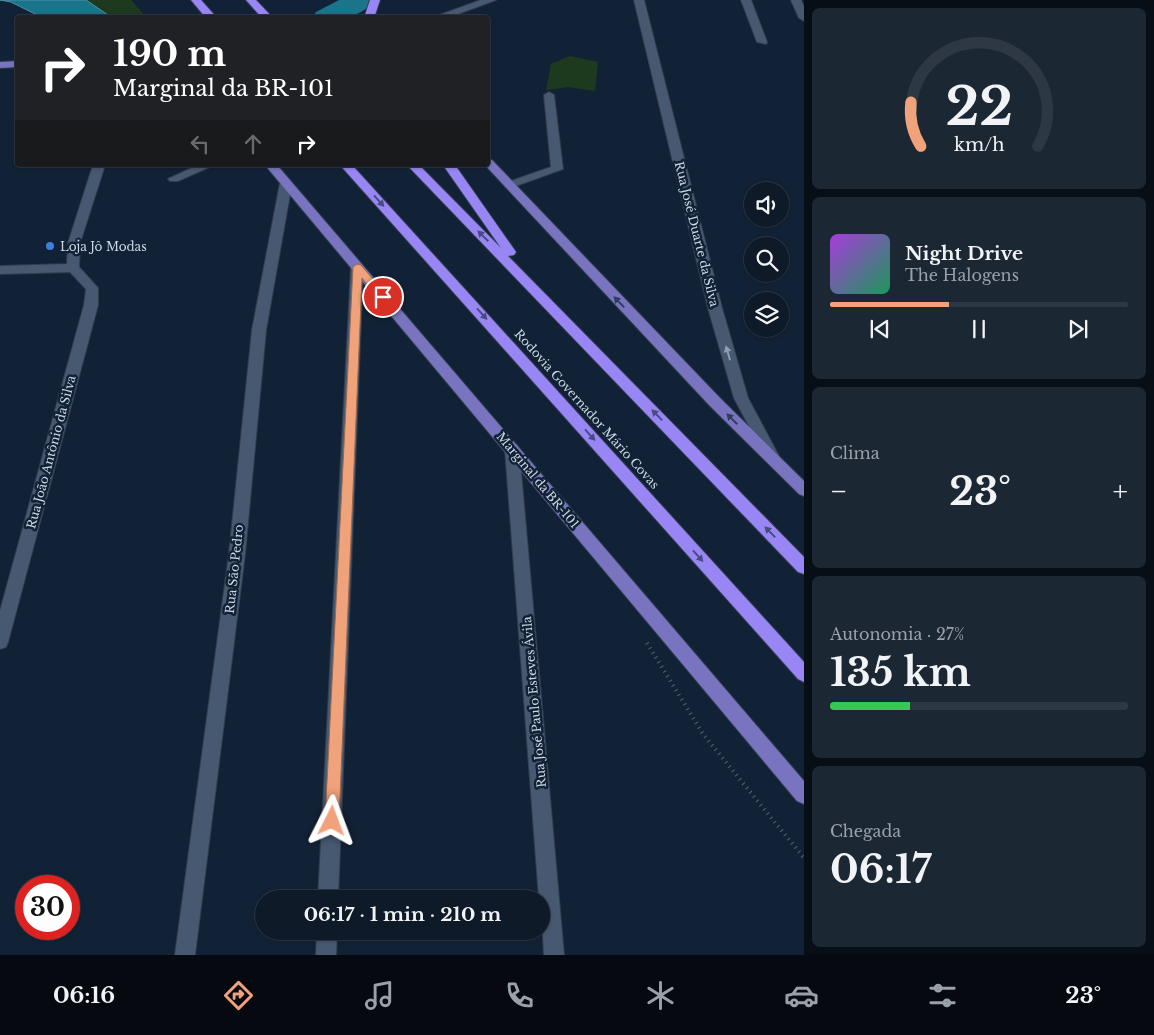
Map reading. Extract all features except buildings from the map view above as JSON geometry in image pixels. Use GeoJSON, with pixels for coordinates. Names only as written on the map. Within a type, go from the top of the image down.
{"type":"FeatureCollection","features":[{"type":"Feature","properties":{"kind":"highway"},"geometry":{"type":"LineString","coordinates":[[196,0],[209,15]]}},
{"type":"Feature","properties":{"kind":"highway"},"geometry":{"type":"LineString","coordinates":[[251,0],[265,15]]}},
{"type":"Feature","properties":{"kind":"highway"},"geometry":{"type":"LineString","coordinates":[[370,15],[374,0]]}},
{"type":"Feature","properties":{"kind":"highway","name":"Rodovia Governador Mário Covas"},"geometry":{"type":"LineString","coordinates":[[348,167],[804,674]]}},
{"type":"Feature","properties":{"kind":"highway"},"geometry":{"type":"LineString","coordinates":[[415,167],[533,286],[804,567]]}},
{"type":"Feature","properties":{"kind":"highway"},"geometry":{"type":"LineString","coordinates":[[450,167],[533,286]]}},
{"type":"Feature","properties":{"kind":"main road"},"geometry":{"type":"LineString","coordinates":[[0,65],[15,64]]}},
{"type":"Feature","properties":{"kind":"main road"},"geometry":{"type":"LineString","coordinates":[[490,164],[715,402],[804,490]]}},
{"type":"Feature","properties":{"kind":"main road","name":"Marginal da BR-101"},"geometry":{"type":"LineString","coordinates":[[273,167],[804,795]]}},
{"type":"Feature","properties":{"kind":"street"},"geometry":{"type":"LineString","coordinates":[[445,15],[491,0]]}},
{"type":"Feature","properties":{"kind":"street","name":"Rua José Duarte da Silva"},"geometry":{"type":"LineString","coordinates":[[639,0],[715,308],[741,398],[775,462]]}},
{"type":"Feature","properties":{"kind":"street"},"geometry":{"type":"LineString","coordinates":[[746,0],[762,42]]}},
{"type":"Feature","properties":{"kind":"street"},"geometry":{"type":"LineString","coordinates":[[796,0],[804,18]]}},
{"type":"Feature","properties":{"kind":"street"},"geometry":{"type":"LineString","coordinates":[[509,186],[557,169],[549,95]]}},
{"type":"Feature","properties":{"kind":"street"},"geometry":{"type":"LineString","coordinates":[[0,270],[73,268],[74,243],[98,167]]}},
{"type":"Feature","properties":{"kind":"street"},"geometry":{"type":"LineString","coordinates":[[174,179],[203,167]]}},
{"type":"Feature","properties":{"kind":"street","name":"Rua São Pedro"},"geometry":{"type":"LineString","coordinates":[[185,955],[233,582],[259,330],[286,183]]}},
{"type":"Feature","properties":{"kind":"street"},"geometry":{"type":"LineString","coordinates":[[328,890],[357,267]]}},
{"type":"Feature","properties":{"kind":"street","name":"Rua João Antônio da Silva"},"geometry":{"type":"LineString","coordinates":[[0,642],[91,305],[92,288],[73,268]]}},
{"type":"Feature","properties":{"kind":"street","name":"Rua José Paulo Esteves Ávila"},"geometry":{"type":"LineString","coordinates":[[512,449],[554,955]]}},
{"type":"Feature","properties":{"kind":"street"},"geometry":{"type":"LineString","coordinates":[[326,955],[327,940]]}},
{"type":"Feature","properties":{"kind":"path"},"geometry":{"type":"LineString","coordinates":[[644,640],[703,734],[804,858]]}},
{"type":"Feature","properties":{"kind":"green space"},"geometry":{"type":"Polygon","coordinates":[[[86,0],[131,0],[144,15],[108,15],[86,0]]]}},
{"type":"Feature","properties":{"kind":"green space"},"geometry":{"type":"Polygon","coordinates":[[[570,56],[598,62],[595,91],[568,87],[546,90],[551,64],[570,56]]]}},
{"type":"Feature","properties":{"kind":"water"},"geometry":{"type":"Polygon","coordinates":[[[0,0],[86,0],[108,15],[37,15],[11,2],[0,0]]]}},
{"type":"Feature","properties":{"kind":"waterway"},"geometry":{"type":"LineString","coordinates":[[332,15],[360,0]]}},
{"type":"Feature","properties":{"kind":"place","name":"Loja Jô Modas"},"geometry":{"type":"Point","coordinates":[50,246]}},
{"type":"Feature","properties":{"kind":"route"},"geometry":{"type":"LineString","coordinates":[[332,821],[357,267],[383,297]]}}]}
